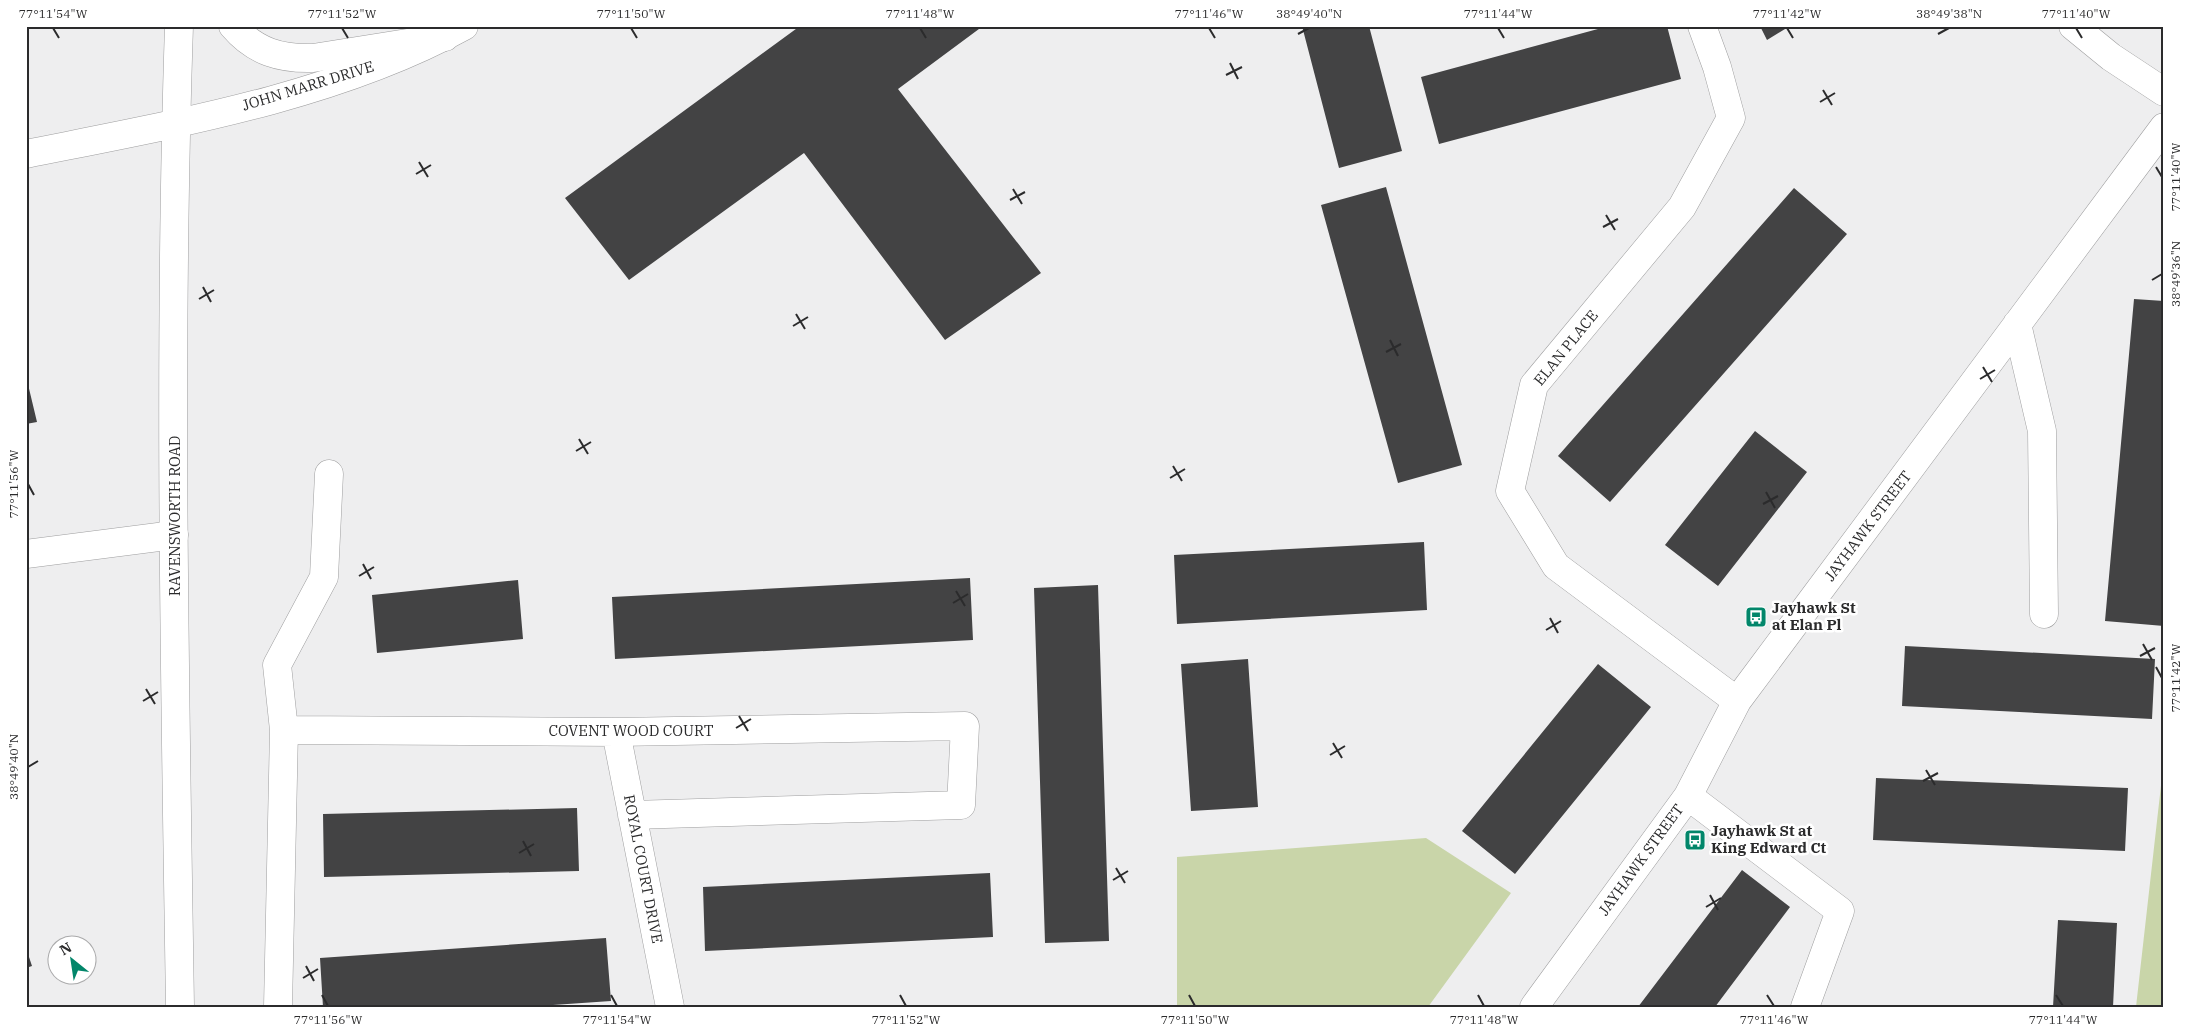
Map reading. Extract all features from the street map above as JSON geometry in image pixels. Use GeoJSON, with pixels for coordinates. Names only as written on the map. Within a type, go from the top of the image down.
{"type":"FeatureCollection","features":[{"type":"Feature","properties":{"kind":"street","name":"RAVENSWORTH ROAD"},"geometry":{"type":"LineString","coordinates":[[179,26],[176,124],[174,535],[180,1007]]}},
{"type":"Feature","properties":{"kind":"street"},"geometry":{"type":"LineString","coordinates":[[234,26],[246,40],[260,49],[282,57],[298,58],[313,58],[455,31]]}},
{"type":"Feature","properties":{"kind":"street","name":"ELAN PLACE"},"geometry":{"type":"LineString","coordinates":[[1702,26],[1717,67],[1731,118],[1682,207],[1534,385],[1510,491],[1556,566],[1737,701]]}},
{"type":"Feature","properties":{"kind":"street"},"geometry":{"type":"LineString","coordinates":[[2073,26],[2111,58],[2164,92]]}},
{"type":"Feature","properties":{"kind":"street","name":"JOHN MARR DRIVE"},"geometry":{"type":"LineString","coordinates":[[26,154],[176,124],[263,102],[353,76],[455,31]]}},
{"type":"Feature","properties":{"kind":"street","name":"JAYHAWK STREET"},"geometry":{"type":"LineString","coordinates":[[1534,1007],[1688,796],[1737,701],[2164,127]]}},
{"type":"Feature","properties":{"kind":"street"},"geometry":{"type":"LineString","coordinates":[[2017,324],[2042,431],[2044,614]]}},
{"type":"Feature","properties":{"kind":"street"},"geometry":{"type":"LineString","coordinates":[[278,1007],[284,730],[277,665],[324,577],[329,474]]}},
{"type":"Feature","properties":{"kind":"street"},"geometry":{"type":"LineString","coordinates":[[26,554],[174,535]]}},
{"type":"Feature","properties":{"kind":"street","name":"COVENT WOOD COURT"},"geometry":{"type":"LineString","coordinates":[[284,730],[616,732],[965,726],[962,805],[632,814]]}},
{"type":"Feature","properties":{"kind":"street","name":"ROYAL COURT DRIVE"},"geometry":{"type":"LineString","coordinates":[[616,732],[670,1007]]}},
{"type":"Feature","properties":{"kind":"street"},"geometry":{"type":"LineString","coordinates":[[1688,796],[1840,911],[1805,1007]]}},
{"type":"Feature","properties":{"kind":"green space"},"geometry":{"type":"Polygon","coordinates":[[[2164,759],[2164,1007],[2136,1007],[2164,759]]]}},
{"type":"Feature","properties":{"kind":"green space"},"geometry":{"type":"Polygon","coordinates":[[[1426,838],[1511,893],[1428,1007],[1177,1007],[1177,857],[1426,838]]]}},
{"type":"Feature","properties":{"kind":"building"},"geometry":{"type":"Polygon","coordinates":[[[800,26],[983,26],[898,89],[1041,273],[945,340],[804,153],[629,280],[565,198],[800,26]]]}},
{"type":"Feature","properties":{"kind":"building"},"geometry":{"type":"Polygon","coordinates":[[[1302,26],[1369,26],[1402,151],[1339,168],[1302,26]]]}},
{"type":"Feature","properties":{"kind":"building"},"geometry":{"type":"Polygon","coordinates":[[[1609,26],[1667,26],[1681,79],[1439,144],[1421,77],[1609,26]]]}},
{"type":"Feature","properties":{"kind":"building"},"geometry":{"type":"Polygon","coordinates":[[[1760,26],[1790,26],[1767,40],[1760,26]]]}},
{"type":"Feature","properties":{"kind":"building"},"geometry":{"type":"Polygon","coordinates":[[[1386,187],[1462,465],[1398,483],[1321,205],[1386,187]]]}},
{"type":"Feature","properties":{"kind":"building"},"geometry":{"type":"Polygon","coordinates":[[[1794,188],[1847,234],[1610,502],[1558,456],[1794,188]]]}},
{"type":"Feature","properties":{"kind":"building"},"geometry":{"type":"Polygon","coordinates":[[[2134,299],[2164,301],[2164,626],[2105,621],[2134,299]]]}},
{"type":"Feature","properties":{"kind":"building"},"geometry":{"type":"Polygon","coordinates":[[[26,376],[37,422],[26,424],[26,376]]]}},
{"type":"Feature","properties":{"kind":"building"},"geometry":{"type":"Polygon","coordinates":[[[1755,431],[1807,472],[1718,586],[1665,545],[1755,431]]]}},
{"type":"Feature","properties":{"kind":"building"},"geometry":{"type":"Polygon","coordinates":[[[1424,542],[1427,610],[1177,624],[1174,555],[1424,542]]]}},
{"type":"Feature","properties":{"kind":"building"},"geometry":{"type":"Polygon","coordinates":[[[970,578],[973,640],[615,659],[612,597],[970,578]]]}},
{"type":"Feature","properties":{"kind":"building"},"geometry":{"type":"Polygon","coordinates":[[[518,580],[523,639],[377,653],[372,595],[518,580]]]}},
{"type":"Feature","properties":{"kind":"building"},"geometry":{"type":"Polygon","coordinates":[[[1098,585],[1109,941],[1045,943],[1034,588],[1098,585]]]}},
{"type":"Feature","properties":{"kind":"building"},"geometry":{"type":"Polygon","coordinates":[[[1905,646],[2155,659],[2152,719],[1902,706],[1905,646]]]}},
{"type":"Feature","properties":{"kind":"building"},"geometry":{"type":"Polygon","coordinates":[[[1248,659],[1258,807],[1191,811],[1181,664],[1248,659]]]}},
{"type":"Feature","properties":{"kind":"building"},"geometry":{"type":"Polygon","coordinates":[[[1598,664],[1651,707],[1515,874],[1462,831],[1598,664]]]}},
{"type":"Feature","properties":{"kind":"building"},"geometry":{"type":"Polygon","coordinates":[[[1876,778],[2128,788],[2125,851],[1873,840],[1876,778]]]}},
{"type":"Feature","properties":{"kind":"building"},"geometry":{"type":"Polygon","coordinates":[[[577,808],[579,871],[324,877],[323,814],[577,808]]]}},
{"type":"Feature","properties":{"kind":"building"},"geometry":{"type":"Polygon","coordinates":[[[1742,870],[1790,907],[1715,1007],[1638,1007],[1742,870]]]}},
{"type":"Feature","properties":{"kind":"building"},"geometry":{"type":"Polygon","coordinates":[[[990,873],[993,937],[705,951],[703,887],[990,873]]]}},
{"type":"Feature","properties":{"kind":"building"},"geometry":{"type":"Polygon","coordinates":[[[2058,920],[2117,923],[2113,1007],[2053,1007],[2058,920]]]}},
{"type":"Feature","properties":{"kind":"building"},"geometry":{"type":"Polygon","coordinates":[[[606,938],[611,1001],[524,1007],[323,1007],[320,958],[606,938]]]}},
{"type":"Feature","properties":{"kind":"building"},"geometry":{"type":"Polygon","coordinates":[[[26,948],[32,966],[26,968],[26,948]]]}},
{"type":"Feature","properties":{"kind":"place","name":"Jayhawk St at Elan Pl"},"geometry":{"type":"Point","coordinates":[1756,617]}},
{"type":"Feature","properties":{"kind":"place","name":"Jayhawk St at King Edward Ct"},"geometry":{"type":"Point","coordinates":[1695,840]}}]}
